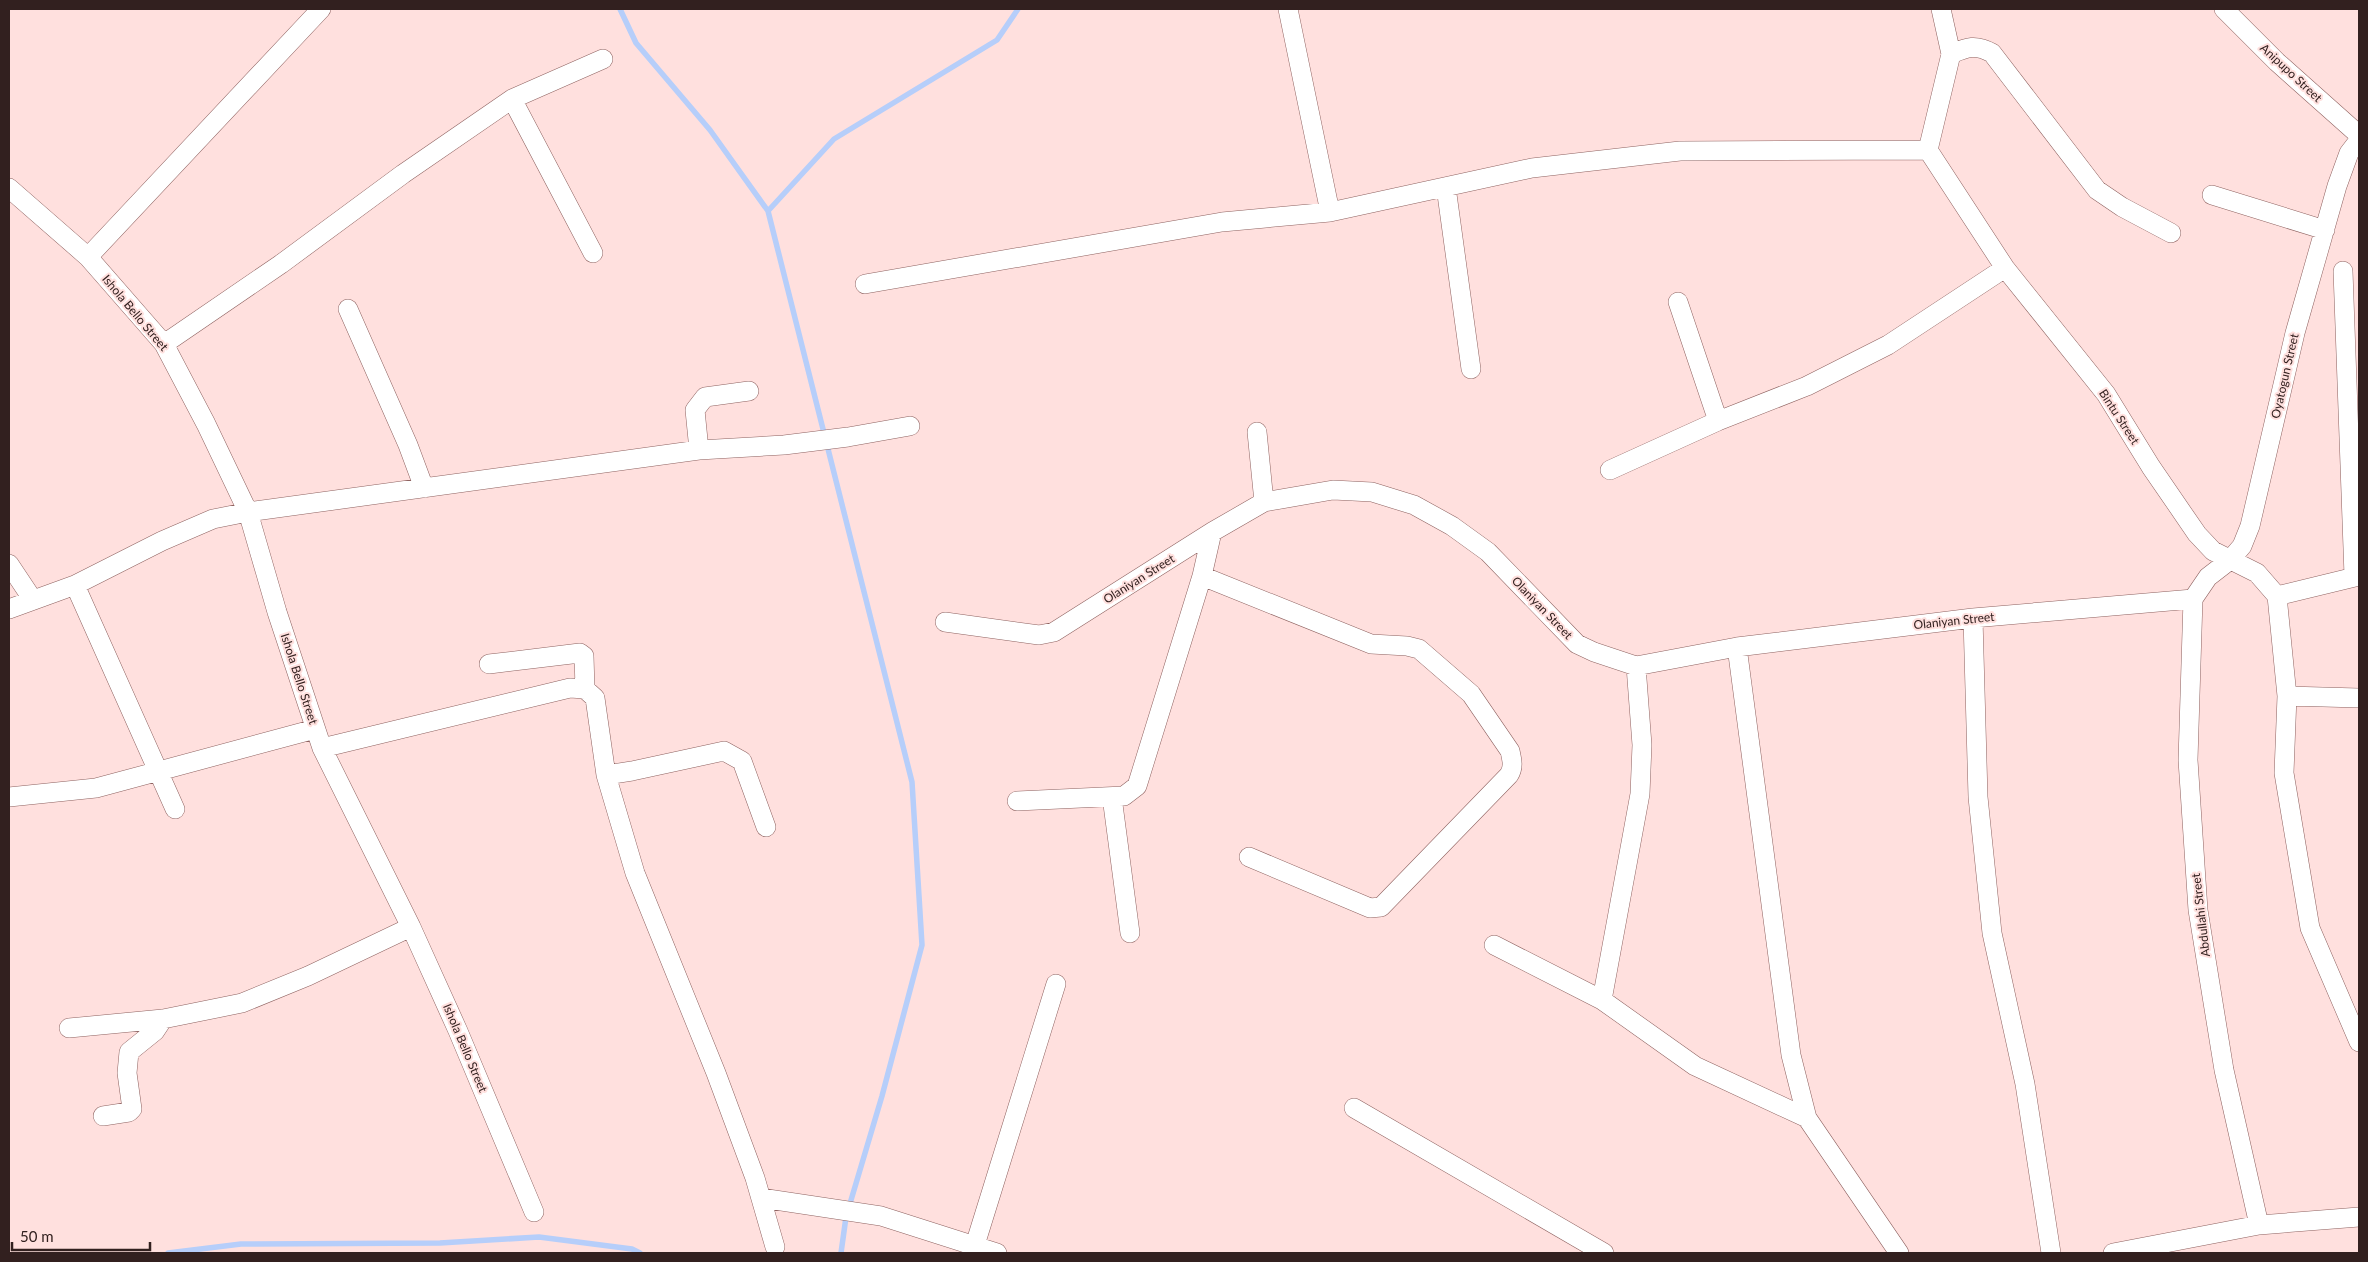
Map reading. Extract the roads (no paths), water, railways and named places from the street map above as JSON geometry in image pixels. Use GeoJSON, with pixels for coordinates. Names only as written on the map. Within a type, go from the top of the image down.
{"type":"FeatureCollection","features":[{"type":"Feature","properties":{"kind":"street"},"geometry":{"type":"LineString","coordinates":[[88,257],[321,9]]}},
{"type":"Feature","properties":{"kind":"street"},"geometry":{"type":"LineString","coordinates":[[1288,9],[1330,212]]}},
{"type":"Feature","properties":{"kind":"street"},"geometry":{"type":"LineString","coordinates":[[865,284],[1222,222],[1330,212],[1532,168],[1680,151],[1928,150],[1951,54],[1941,9]]}},
{"type":"Feature","properties":{"kind":"street","name":"Anipupo Street"},"geometry":{"type":"LineString","coordinates":[[2224,9],[2277,62],[2359,135]]}},
{"type":"Feature","properties":{"kind":"street"},"geometry":{"type":"LineString","coordinates":[[1951,54],[1970,46],[1983,48],[1992,54],[2097,190],[2122,207],[2171,233]]}},
{"type":"Feature","properties":{"kind":"street"},"geometry":{"type":"LineString","coordinates":[[164,344],[281,264],[403,174],[512,99],[603,59]]}},
{"type":"Feature","properties":{"kind":"street"},"geometry":{"type":"LineString","coordinates":[[512,99],[593,253]]}},
{"type":"Feature","properties":{"kind":"street","name":"Bintu Street"},"geometry":{"type":"LineString","coordinates":[[1928,150],[2005,268],[2106,394],[2151,467],[2197,534],[2213,552],[2257,573],[2277,596]]}},
{"type":"Feature","properties":{"kind":"street","name":"Oyatogun Street"},"geometry":{"type":"LineString","coordinates":[[2193,599],[2208,577],[2230,560],[2242,546],[2250,526],[2295,333],[2325,230],[2356,151]]}},
{"type":"Feature","properties":{"kind":"street"},"geometry":{"type":"LineString","coordinates":[[1446,187],[1471,369]]}},
{"type":"Feature","properties":{"kind":"street","name":"Ishola Bello Street"},"geometry":{"type":"LineString","coordinates":[[9,188],[88,257],[164,344],[248,512],[314,729],[322,748],[411,927],[458,1031],[534,1212]]}},
{"type":"Feature","properties":{"kind":"street"},"geometry":{"type":"LineString","coordinates":[[2212,195],[2325,230]]}},
{"type":"Feature","properties":{"kind":"street"},"geometry":{"type":"LineString","coordinates":[[2317,260],[2351,273],[2356,576],[2277,596],[2287,696],[2284,773],[2310,928],[2359,1042]]}},
{"type":"Feature","properties":{"kind":"street"},"geometry":{"type":"LineString","coordinates":[[1610,470],[1718,420],[1807,386],[1888,344],[2005,268]]}},
{"type":"Feature","properties":{"kind":"street"},"geometry":{"type":"LineString","coordinates":[[1678,302],[1718,420]]}},
{"type":"Feature","properties":{"kind":"street"},"geometry":{"type":"LineString","coordinates":[[348,309],[408,445],[424,488]]}},
{"type":"Feature","properties":{"kind":"street"},"geometry":{"type":"LineString","coordinates":[[699,450],[695,410],[705,397],[749,391]]}},
{"type":"Feature","properties":{"kind":"street"},"geometry":{"type":"LineString","coordinates":[[9,608],[75,585],[162,541],[213,519],[248,512],[699,450],[784,445],[848,437],[910,426]]}},
{"type":"Feature","properties":{"kind":"street"},"geometry":{"type":"LineString","coordinates":[[1256,432],[1264,502]]}},
{"type":"Feature","properties":{"kind":"street","name":"Olaniyan Street"},"geometry":{"type":"LineString","coordinates":[[945,622],[1039,635],[1054,632],[1212,532],[1264,502],[1333,490],[1372,492],[1414,505],[1452,526],[1488,552],[1577,644],[1594,652],[1636,666],[1737,647],[1973,618],[2193,599]]}},
{"type":"Feature","properties":{"kind":"street"},"geometry":{"type":"LineString","coordinates":[[1017,801],[1124,796],[1137,786],[1202,576],[1212,532]]}},
{"type":"Feature","properties":{"kind":"street"},"geometry":{"type":"LineString","coordinates":[[9,564],[33,600]]}},
{"type":"Feature","properties":{"kind":"street"},"geometry":{"type":"LineString","coordinates":[[1202,576],[1371,644],[1407,646],[1419,649],[1471,694],[1510,751],[1512,759],[1509,775],[1381,906],[1370,908],[1249,857]]}},
{"type":"Feature","properties":{"kind":"street"},"geometry":{"type":"LineString","coordinates":[[75,585],[175,809]]}},
{"type":"Feature","properties":{"kind":"street","name":"Abdullahi Street"},"geometry":{"type":"LineString","coordinates":[[2193,599],[2188,760],[2198,910],[2224,1070],[2259,1225]]}},
{"type":"Feature","properties":{"kind":"street"},"geometry":{"type":"LineString","coordinates":[[1973,618],[1978,797],[1992,933],[2025,1084],[2051,1253]]}},
{"type":"Feature","properties":{"kind":"street"},"geometry":{"type":"LineString","coordinates":[[1737,647],[1791,1055],[1806,1118],[1899,1253]]}},
{"type":"Feature","properties":{"kind":"street"},"geometry":{"type":"LineString","coordinates":[[488,664],[580,654],[584,656],[585,661],[585,689]]}},
{"type":"Feature","properties":{"kind":"street"},"geometry":{"type":"LineString","coordinates":[[1602,1000],[1640,794],[1642,745],[1636,666]]}},
{"type":"Feature","properties":{"kind":"street"},"geometry":{"type":"LineString","coordinates":[[322,748],[570,688],[585,689],[595,698],[606,774],[635,873],[716,1073],[761,1198],[775,1247]]}},
{"type":"Feature","properties":{"kind":"street"},"geometry":{"type":"LineString","coordinates":[[2287,696],[2359,698]]}},
{"type":"Feature","properties":{"kind":"street"},"geometry":{"type":"LineString","coordinates":[[9,797],[96,788],[314,729]]}},
{"type":"Feature","properties":{"kind":"street"},"geometry":{"type":"LineString","coordinates":[[606,774],[632,771],[724,751],[742,761],[766,827]]}},
{"type":"Feature","properties":{"kind":"street"},"geometry":{"type":"LineString","coordinates":[[1112,797],[1130,933]]}},
{"type":"Feature","properties":{"kind":"street"},"geometry":{"type":"LineString","coordinates":[[69,1028],[163,1019],[242,1003],[308,976],[411,927]]}},
{"type":"Feature","properties":{"kind":"street"},"geometry":{"type":"LineString","coordinates":[[1494,945],[1602,1000],[1695,1066],[1806,1118]]}},
{"type":"Feature","properties":{"kind":"street"},"geometry":{"type":"LineString","coordinates":[[975,1246],[1056,984]]}},
{"type":"Feature","properties":{"kind":"street"},"geometry":{"type":"LineString","coordinates":[[103,1116],[129,1112],[132,1109],[128,1073],[129,1052],[155,1030],[163,1019]]}},
{"type":"Feature","properties":{"kind":"street"},"geometry":{"type":"LineString","coordinates":[[1354,1108],[1604,1253]]}},
{"type":"Feature","properties":{"kind":"street"},"geometry":{"type":"LineString","coordinates":[[761,1198],[881,1216],[997,1253]]}},
{"type":"Feature","properties":{"kind":"street"},"geometry":{"type":"LineString","coordinates":[[2113,1253],[2259,1225],[2359,1217]]}},
{"type":"Feature","properties":{"kind":"waterway"},"geometry":{"type":"LineString","coordinates":[[620,9],[636,43],[710,130],[768,211],[912,782],[922,945],[882,1096],[846,1217],[841,1253]]}},
{"type":"Feature","properties":{"kind":"waterway"},"geometry":{"type":"LineString","coordinates":[[768,211],[834,139],[997,40],[1018,9]]}},
{"type":"Feature","properties":{"kind":"waterway"},"geometry":{"type":"LineString","coordinates":[[168,1253],[241,1244],[440,1243],[539,1237],[632,1249],[640,1253]]}}]}
